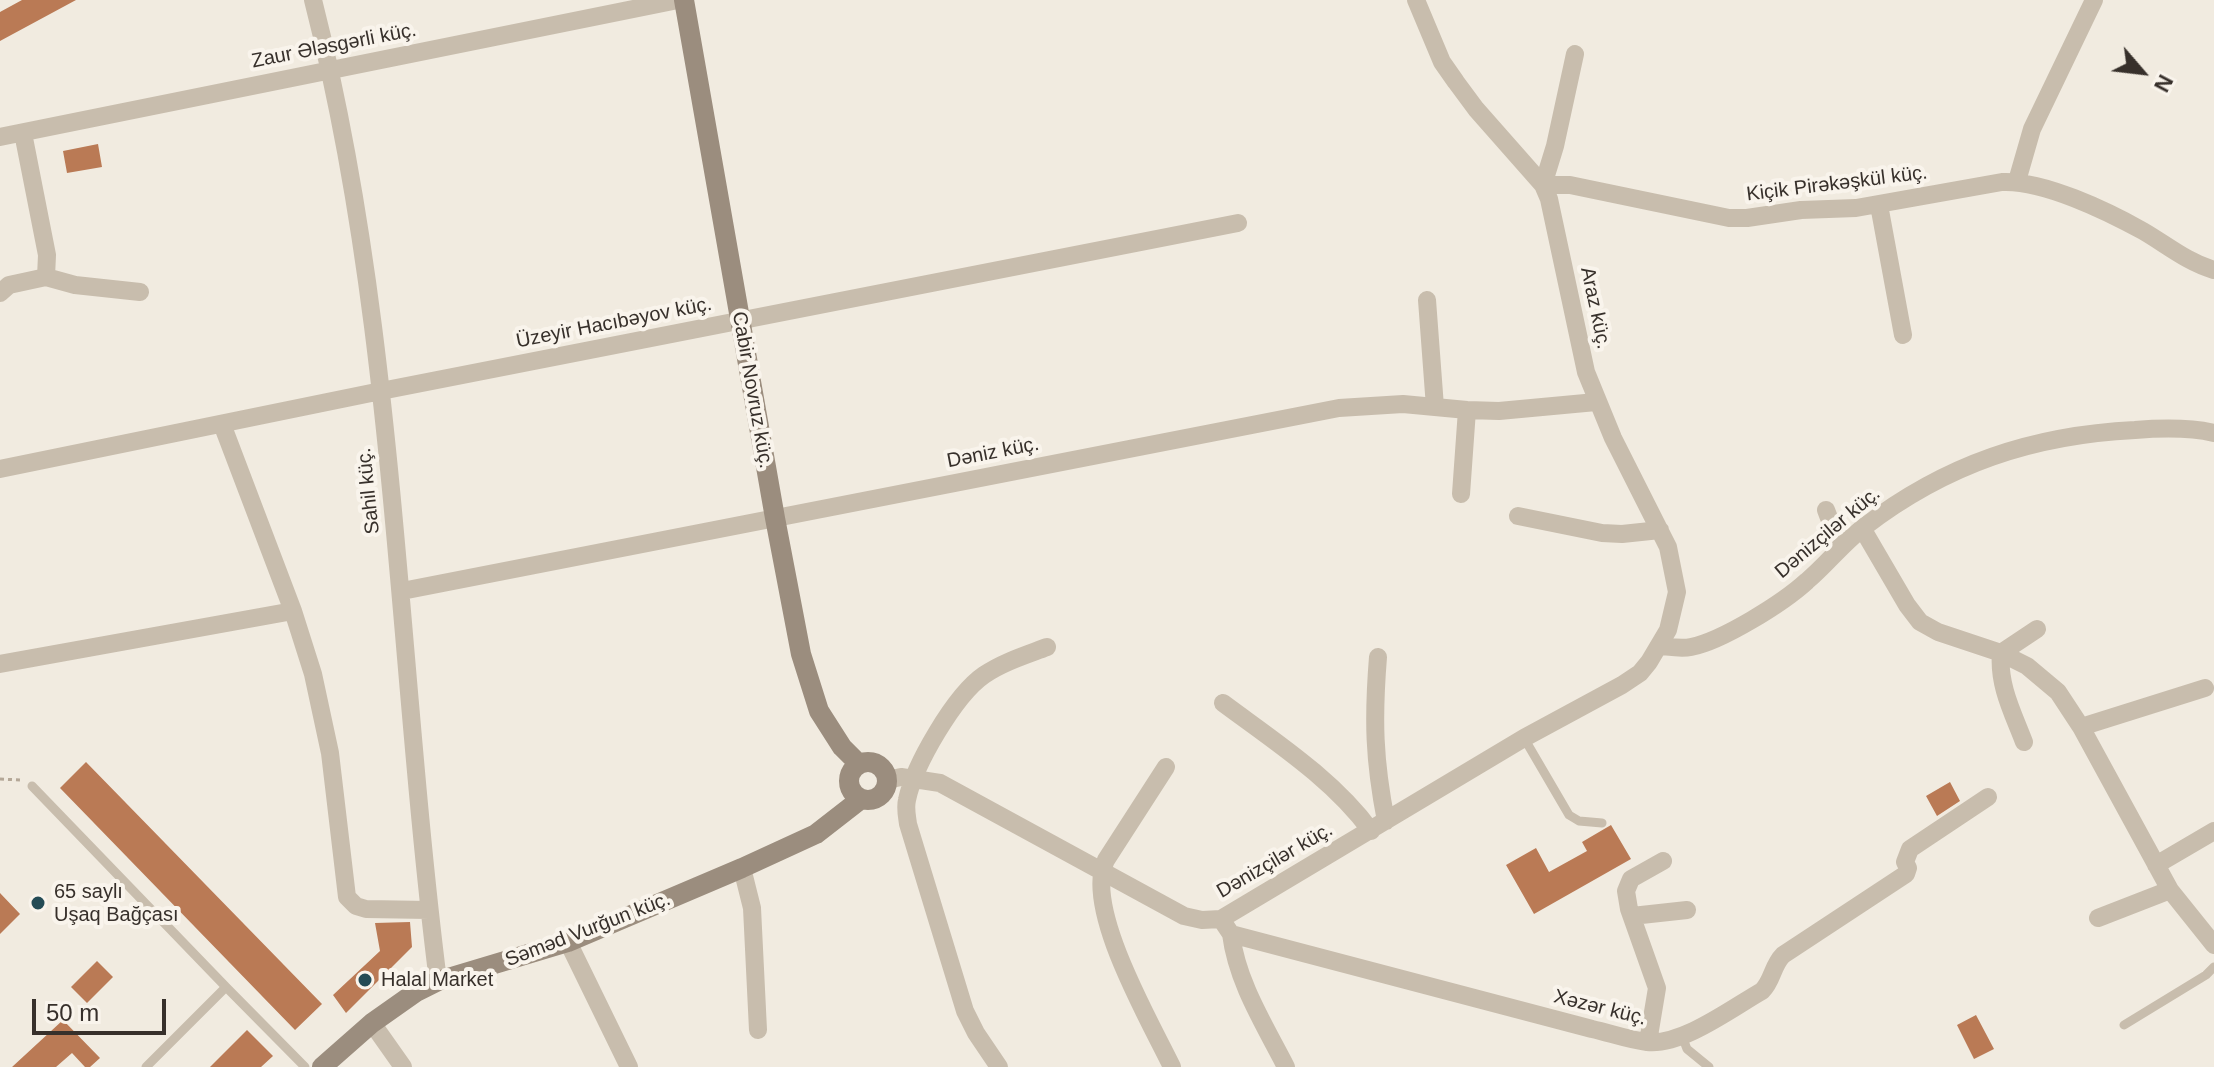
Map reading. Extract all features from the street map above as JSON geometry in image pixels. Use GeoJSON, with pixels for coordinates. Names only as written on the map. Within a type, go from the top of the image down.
{"type":"FeatureCollection","features":[{"type":"Feature","properties":{"kind":"main road","name":"Cabir Novruz küç."},"geometry":{"type":"LineString","coordinates":[[681,0],[801,654],[812,692],[829,730],[859,764]]}},
{"type":"Feature","properties":{"kind":"main road"},"geometry":{"type":"LineString","coordinates":[[874,762],[885,772],[887,780],[887,787],[873,799],[861,799],[850,786],[853,770],[859,764],[874,762]]}},
{"type":"Feature","properties":{"kind":"main road","name":"Səməd Vurğun küç."},"geometry":{"type":"LineString","coordinates":[[322,1067],[372,1023],[416,992],[438,981],[568,942],[742,868],[816,834],[861,799]]}},
{"type":"Feature","properties":{"kind":"street","name":"Sahil küç."},"geometry":{"type":"LineString","coordinates":[[313,0],[331,69],[363,256],[381,391],[438,981]]}},
{"type":"Feature","properties":{"kind":"street","name":"Zaur Ələsgərli küç."},"geometry":{"type":"LineString","coordinates":[[0,137],[681,0]]}},
{"type":"Feature","properties":{"kind":"street","name":"Araz küç."},"geometry":{"type":"LineString","coordinates":[[1416,0],[1437,52],[1449,72],[1476,109],[1543,185],[1554,214],[1575,331],[1596,402],[1668,547],[1677,592],[1675,609],[1661,646]]}},
{"type":"Feature","properties":{"kind":"street"},"geometry":{"type":"LineString","coordinates":[[2017,181],[2032,129],[2094,0]]}},
{"type":"Feature","properties":{"kind":"street"},"geometry":{"type":"LineString","coordinates":[[1543,185],[1555,146],[1575,54]]}},
{"type":"Feature","properties":{"kind":"street"},"geometry":{"type":"LineString","coordinates":[[23,133],[47,255],[46,277]]}},
{"type":"Feature","properties":{"kind":"street","name":"Kiçik Pirəkəşkül küç."},"geometry":{"type":"LineString","coordinates":[[1543,185],[1570,185],[1729,218],[1879,205],[2017,181],[2072,198],[2214,270]]}},
{"type":"Feature","properties":{"kind":"street"},"geometry":{"type":"LineString","coordinates":[[1879,205],[1903,335]]}},
{"type":"Feature","properties":{"kind":"street","name":"Üzeyir Hacıbəyov küç."},"geometry":{"type":"LineString","coordinates":[[0,469],[1238,223]]}},
{"type":"Feature","properties":{"kind":"street"},"geometry":{"type":"LineString","coordinates":[[0,293],[9,285],[46,277],[75,285],[140,292]]}},
{"type":"Feature","properties":{"kind":"street"},"geometry":{"type":"LineString","coordinates":[[1427,300],[1435,407]]}},
{"type":"Feature","properties":{"kind":"street","name":"Dәniz küç."},"geometry":{"type":"LineString","coordinates":[[402,591],[1339,408],[1383,404],[1499,411],[1596,402]]}},
{"type":"Feature","properties":{"kind":"street"},"geometry":{"type":"LineString","coordinates":[[1461,494],[1467,410]]}},
{"type":"Feature","properties":{"kind":"street"},"geometry":{"type":"LineString","coordinates":[[222,424],[293,611],[313,674],[330,753],[347,897],[356,906],[366,909],[429,910]]}},
{"type":"Feature","properties":{"kind":"street","name":"Dənizçilər küç."},"geometry":{"type":"LineString","coordinates":[[1661,646],[1695,647],[1736,628],[1803,585],[1862,528],[1937,479],[2025,444],[2109,431],[2212,427]]}},
{"type":"Feature","properties":{"kind":"street"},"geometry":{"type":"LineString","coordinates":[[1826,510],[1840,547]]}},
{"type":"Feature","properties":{"kind":"street"},"geometry":{"type":"LineString","coordinates":[[1518,516],[1602,533],[1660,530]]}},
{"type":"Feature","properties":{"kind":"street"},"geometry":{"type":"LineString","coordinates":[[1862,528],[1920,622],[1938,632],[2001,653],[2027,666],[2058,692],[2081,727],[2170,890],[2214,945]]}},
{"type":"Feature","properties":{"kind":"street"},"geometry":{"type":"LineString","coordinates":[[0,664],[293,611]]}},
{"type":"Feature","properties":{"kind":"street"},"geometry":{"type":"LineString","coordinates":[[2001,653],[2037,629]]}},
{"type":"Feature","properties":{"kind":"street","name":"Dәnizçilәr küç."},"geometry":{"type":"LineString","coordinates":[[887,780],[914,779],[940,783],[1184,916],[1226,926],[1378,826],[1640,673],[1661,646]]}},
{"type":"Feature","properties":{"kind":"street"},"geometry":{"type":"LineString","coordinates":[[999,1067],[965,1011],[908,824],[907,799],[914,779],[950,712],[965,692],[997,667],[1047,647]]}},
{"type":"Feature","properties":{"kind":"street"},"geometry":{"type":"LineString","coordinates":[[2001,653],[2003,687],[2024,742]]}},
{"type":"Feature","properties":{"kind":"street"},"geometry":{"type":"LineString","coordinates":[[1378,657],[1373,717],[1378,826]]}},
{"type":"Feature","properties":{"kind":"street"},"geometry":{"type":"LineString","coordinates":[[2081,727],[2205,688]]}},
{"type":"Feature","properties":{"kind":"street"},"geometry":{"type":"LineString","coordinates":[[1223,703],[1287,750],[1359,815],[1378,826]]}},
{"type":"Feature","properties":{"kind":"street"},"geometry":{"type":"LineString","coordinates":[[1166,767],[1100,871],[1100,890],[1115,946],[1172,1067]]}},
{"type":"Feature","properties":{"kind":"street","name":"Xəzər küç."},"geometry":{"type":"LineString","coordinates":[[1226,926],[1648,1042],[1665,1042],[1682,1036],[1762,991],[1783,955],[1906,874],[1908,868],[1905,862],[1910,849],[1988,797]]}},
{"type":"Feature","properties":{"kind":"street"},"geometry":{"type":"LineString","coordinates":[[2156,865],[2214,831]]}},
{"type":"Feature","properties":{"kind":"street"},"geometry":{"type":"LineString","coordinates":[[1648,1042],[1657,988],[1626,891],[1631,879],[1663,861]]}},
{"type":"Feature","properties":{"kind":"street"},"geometry":{"type":"LineString","coordinates":[[742,868],[752,908],[758,1030]]}},
{"type":"Feature","properties":{"kind":"street"},"geometry":{"type":"LineString","coordinates":[[2098,918],[2170,890]]}},
{"type":"Feature","properties":{"kind":"street"},"geometry":{"type":"LineString","coordinates":[[1632,916],[1687,910]]}},
{"type":"Feature","properties":{"kind":"street"},"geometry":{"type":"LineString","coordinates":[[1226,926],[1242,981],[1286,1067]]}},
{"type":"Feature","properties":{"kind":"street"},"geometry":{"type":"LineString","coordinates":[[568,942],[629,1067]]}},
{"type":"Feature","properties":{"kind":"street"},"geometry":{"type":"LineString","coordinates":[[372,1023],[403,1067]]}},
{"type":"Feature","properties":{"kind":"lane"},"geometry":{"type":"LineString","coordinates":[[1524,738],[1569,815],[1579,821],[1602,823]]}},
{"type":"Feature","properties":{"kind":"lane"},"geometry":{"type":"LineString","coordinates":[[32,786],[305,1067]]}},
{"type":"Feature","properties":{"kind":"lane"},"geometry":{"type":"LineString","coordinates":[[2124,1025],[2214,967]]}},
{"type":"Feature","properties":{"kind":"lane"},"geometry":{"type":"LineString","coordinates":[[146,1067],[226,987]]}},
{"type":"Feature","properties":{"kind":"lane"},"geometry":{"type":"LineString","coordinates":[[1682,1036],[1687,1049],[1709,1067]]}},
{"type":"Feature","properties":{"kind":"path"},"geometry":{"type":"LineString","coordinates":[[0,779],[20,780],[32,786]]}},
{"type":"Feature","properties":{"kind":"building"},"geometry":{"type":"Polygon","coordinates":[[[22,0],[76,0],[0,41],[0,12],[22,0]]]}},
{"type":"Feature","properties":{"kind":"building"},"geometry":{"type":"Polygon","coordinates":[[[98,144],[102,167],[67,173],[63,151],[98,144]]]}},
{"type":"Feature","properties":{"kind":"building"},"geometry":{"type":"Polygon","coordinates":[[[86,762],[322,1004],[295,1030],[60,788],[86,762]]]}},
{"type":"Feature","properties":{"kind":"building"},"geometry":{"type":"Polygon","coordinates":[[[1950,782],[1960,801],[1937,816],[1926,796],[1950,782]]]}},
{"type":"Feature","properties":{"kind":"building"},"geometry":{"type":"Polygon","coordinates":[[[1611,825],[1631,859],[1534,914],[1506,865],[1536,848],[1549,872],[1587,851],[1582,842],[1611,825]]]}},
{"type":"Feature","properties":{"kind":"building"},"geometry":{"type":"Polygon","coordinates":[[[0,893],[20,914],[0,934],[0,893]]]}},
{"type":"Feature","properties":{"kind":"building"},"geometry":{"type":"Polygon","coordinates":[[[410,922],[412,947],[346,1013],[333,995],[380,951],[375,923],[410,922]]]}},
{"type":"Feature","properties":{"kind":"building"},"geometry":{"type":"Polygon","coordinates":[[[97,961],[113,977],[87,1003],[71,987],[97,961]]]}},
{"type":"Feature","properties":{"kind":"building"},"geometry":{"type":"Polygon","coordinates":[[[1976,1015],[1994,1049],[1974,1059],[1957,1025],[1976,1015]]]}},
{"type":"Feature","properties":{"kind":"building"},"geometry":{"type":"Polygon","coordinates":[[[63,1020],[100,1058],[90,1067],[85,1067],[72,1053],[56,1067],[12,1067],[63,1020]]]}},
{"type":"Feature","properties":{"kind":"building"},"geometry":{"type":"Polygon","coordinates":[[[247,1030],[273,1056],[261,1067],[210,1067],[247,1030]]]}},
{"type":"Feature","properties":{"kind":"place","name":"65 saylı Uşaq Bağçası"},"geometry":{"type":"Point","coordinates":[38,903]}},
{"type":"Feature","properties":{"kind":"place","name":"Halal Market"},"geometry":{"type":"Point","coordinates":[365,980]}}]}
